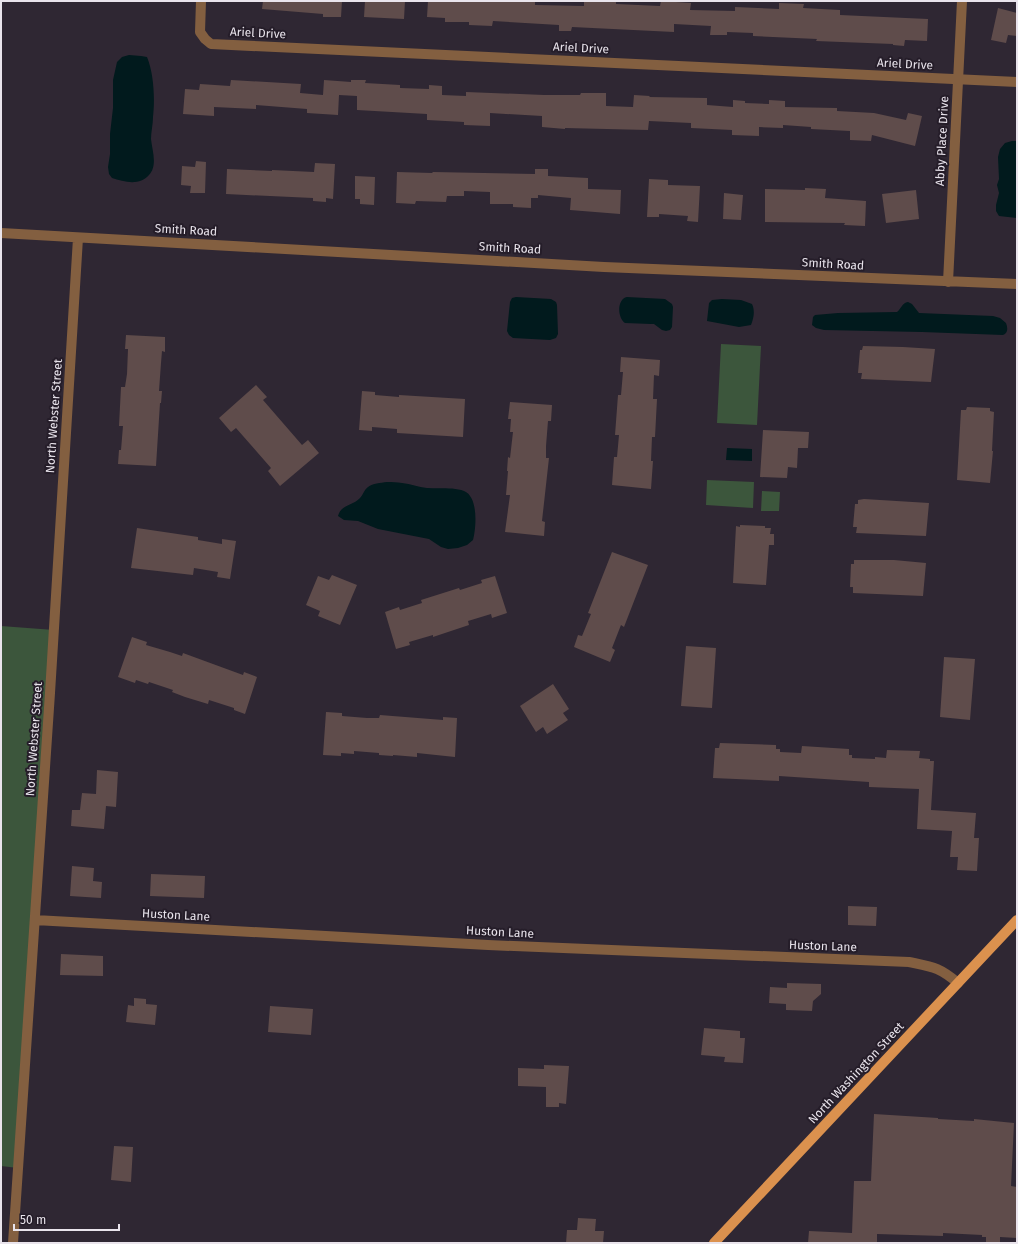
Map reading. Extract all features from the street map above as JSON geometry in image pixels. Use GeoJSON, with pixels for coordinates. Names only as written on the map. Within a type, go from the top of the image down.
{"type":"FeatureCollection","features":[{"type":"Feature","properties":{"kind":"main road","name":"North Washington Street"},"geometry":{"type":"LineString","coordinates":[[714,1243],[1017,920]]}},
{"type":"Feature","properties":{"kind":"street","name":"Ariel Drive"},"geometry":{"type":"LineString","coordinates":[[201,1],[200,32],[211,44],[1017,82]]}},
{"type":"Feature","properties":{"kind":"street","name":"Abby Place Drive"},"geometry":{"type":"LineString","coordinates":[[948,282],[962,1]]}},
{"type":"Feature","properties":{"kind":"street","name":"Smith Road"},"geometry":{"type":"LineString","coordinates":[[1,233],[612,267],[1017,284]]}},
{"type":"Feature","properties":{"kind":"street","name":"North Webster Street"},"geometry":{"type":"LineString","coordinates":[[13,1243],[78,238]]}},
{"type":"Feature","properties":{"kind":"street","name":"Huston Lane"},"geometry":{"type":"LineString","coordinates":[[35,920],[488,945],[909,962],[935,967],[946,973],[958,983]]}},
{"type":"Feature","properties":{"kind":"green space"},"geometry":{"type":"Polygon","coordinates":[[[721,344],[761,346],[757,425],[717,423],[721,344]]]}},
{"type":"Feature","properties":{"kind":"green space"},"geometry":{"type":"Polygon","coordinates":[[[707,480],[754,482],[753,508],[706,505],[707,480]]]}},
{"type":"Feature","properties":{"kind":"green space"},"geometry":{"type":"Polygon","coordinates":[[[762,491],[780,492],[779,511],[761,511],[762,491]]]}},
{"type":"Feature","properties":{"kind":"green space"},"geometry":{"type":"Polygon","coordinates":[[[1,626],[54,630],[18,1168],[1,1166],[1,626]]]}},
{"type":"Feature","properties":{"kind":"shaded area"},"geometry":{"type":"Polygon","coordinates":[[[129,55],[147,57],[153,79],[154,110],[151,139],[154,162],[152,171],[149,175],[137,182],[122,181],[112,178],[109,174],[108,167],[113,108],[113,80],[117,62],[122,57],[129,55]]]}},
{"type":"Feature","properties":{"kind":"shaded area"},"geometry":{"type":"Polygon","coordinates":[[[1017,141],[1017,218],[999,216],[996,211],[999,193],[997,185],[999,179],[998,157],[1000,149],[1005,143],[1017,141]]]}},
{"type":"Feature","properties":{"kind":"shaded area"},"geometry":{"type":"Polygon","coordinates":[[[627,297],[665,299],[672,304],[672,327],[670,330],[662,330],[654,324],[625,323],[619,313],[619,308],[621,301],[627,297]]]}},
{"type":"Feature","properties":{"kind":"shaded area"},"geometry":{"type":"Polygon","coordinates":[[[512,298],[551,299],[556,302],[558,334],[556,338],[550,340],[513,338],[509,335],[507,331],[510,302],[512,298]]]}},
{"type":"Feature","properties":{"kind":"shaded area"},"geometry":{"type":"Polygon","coordinates":[[[712,300],[741,300],[752,304],[754,314],[751,325],[739,327],[707,321],[709,303],[712,300]]]}},
{"type":"Feature","properties":{"kind":"shaded area"},"geometry":{"type":"Polygon","coordinates":[[[908,302],[912,304],[919,313],[993,316],[1000,318],[1006,323],[1007,330],[1003,335],[824,330],[816,328],[812,325],[813,317],[815,315],[897,312],[904,304],[908,302]]]}},
{"type":"Feature","properties":{"kind":"shaded area"},"geometry":{"type":"Polygon","coordinates":[[[727,448],[752,449],[752,461],[726,460],[727,448]]]}},
{"type":"Feature","properties":{"kind":"shaded area"},"geometry":{"type":"Polygon","coordinates":[[[387,482],[427,488],[460,490],[469,494],[474,506],[475,514],[473,540],[467,545],[448,549],[441,547],[429,539],[378,529],[358,521],[344,520],[338,516],[344,507],[357,501],[368,487],[374,484],[387,482]]]}},
{"type":"Feature","properties":{"kind":"building"},"geometry":{"type":"Polygon","coordinates":[[[263,1],[342,1],[341,17],[323,17],[323,14],[262,9],[263,1]]]}},
{"type":"Feature","properties":{"kind":"building"},"geometry":{"type":"Polygon","coordinates":[[[365,1],[405,1],[404,19],[364,17],[365,1]]]}},
{"type":"Feature","properties":{"kind":"building"},"geometry":{"type":"Polygon","coordinates":[[[428,1],[535,1],[535,5],[584,6],[584,1],[616,1],[616,4],[660,6],[661,1],[691,3],[690,10],[735,11],[735,7],[779,9],[779,3],[804,4],[803,8],[840,10],[840,15],[928,19],[927,41],[905,40],[904,46],[893,44],[816,41],[817,39],[753,36],[753,33],[727,32],[727,35],[710,35],[711,26],[674,24],[674,32],[572,27],[571,31],[559,31],[559,25],[493,21],[492,26],[469,25],[469,22],[445,22],[445,18],[427,17],[428,1]]]}},
{"type":"Feature","properties":{"kind":"building"},"geometry":{"type":"Polygon","coordinates":[[[998,8],[1017,13],[1017,36],[1008,35],[1006,43],[991,40],[998,8]]]}},
{"type":"Feature","properties":{"kind":"building"},"geometry":{"type":"Polygon","coordinates":[[[231,80],[301,84],[300,93],[323,95],[324,80],[351,82],[351,80],[366,80],[365,83],[400,85],[400,88],[429,89],[429,85],[442,86],[442,95],[466,96],[466,92],[544,95],[606,93],[606,106],[633,107],[634,95],[650,96],[649,97],[707,98],[707,105],[733,107],[733,100],[745,101],[745,103],[769,104],[769,100],[785,101],[785,107],[837,108],[837,111],[874,113],[906,120],[908,113],[922,116],[915,146],[872,135],[871,141],[850,140],[850,131],[811,129],[811,127],[783,125],[783,128],[759,127],[759,136],[732,135],[732,130],[691,128],[691,123],[649,121],[648,130],[565,129],[542,127],[542,116],[490,113],[490,126],[464,125],[464,122],[427,120],[427,114],[357,110],[357,96],[339,95],[338,115],[307,113],[307,109],[256,105],[256,109],[214,107],[214,116],[183,114],[185,89],[199,90],[200,84],[230,86],[231,80]]]}},
{"type":"Feature","properties":{"kind":"building"},"geometry":{"type":"Polygon","coordinates":[[[196,161],[206,162],[205,193],[190,193],[191,186],[181,185],[182,166],[195,167],[196,161]]]}},
{"type":"Feature","properties":{"kind":"building"},"geometry":{"type":"Polygon","coordinates":[[[315,163],[335,164],[333,199],[326,198],[326,202],[313,201],[313,198],[226,194],[227,169],[314,172],[315,163]]]}},
{"type":"Feature","properties":{"kind":"building"},"geometry":{"type":"Polygon","coordinates":[[[535,169],[548,169],[548,176],[588,178],[588,189],[621,190],[620,214],[570,210],[571,198],[538,195],[538,198],[531,198],[531,208],[513,207],[513,204],[490,204],[490,192],[464,191],[464,196],[447,196],[446,202],[416,201],[415,204],[396,203],[397,172],[535,174],[535,169]]]}},
{"type":"Feature","properties":{"kind":"building"},"geometry":{"type":"Polygon","coordinates":[[[355,176],[375,177],[374,205],[360,204],[360,199],[355,199],[355,176]]]}},
{"type":"Feature","properties":{"kind":"building"},"geometry":{"type":"Polygon","coordinates":[[[649,179],[668,180],[668,185],[700,186],[698,222],[687,221],[688,216],[659,214],[659,217],[647,217],[649,179]]]}},
{"type":"Feature","properties":{"kind":"building"},"geometry":{"type":"Polygon","coordinates":[[[805,188],[826,189],[825,198],[866,201],[865,226],[844,225],[845,223],[765,222],[765,189],[805,190],[805,188]]]}},
{"type":"Feature","properties":{"kind":"building"},"geometry":{"type":"Polygon","coordinates":[[[916,190],[919,219],[886,223],[882,194],[916,190]]]}},
{"type":"Feature","properties":{"kind":"building"},"geometry":{"type":"Polygon","coordinates":[[[724,193],[743,195],[741,220],[723,219],[724,193]]]}},
{"type":"Feature","properties":{"kind":"building"},"geometry":{"type":"Polygon","coordinates":[[[126,335],[165,337],[165,352],[162,351],[159,391],[162,391],[156,466],[118,464],[123,426],[119,426],[121,387],[125,387],[127,374],[128,349],[125,349],[126,335]]]}},
{"type":"Feature","properties":{"kind":"building"},"geometry":{"type":"Polygon","coordinates":[[[863,346],[935,349],[931,382],[861,379],[862,373],[858,373],[860,350],[862,350],[863,346]]]}},
{"type":"Feature","properties":{"kind":"building"},"geometry":{"type":"Polygon","coordinates":[[[621,357],[660,360],[659,376],[654,375],[653,399],[657,399],[655,437],[652,437],[651,461],[653,461],[651,489],[612,485],[614,457],[617,457],[619,435],[615,435],[618,395],[621,395],[623,372],[620,372],[621,357]]]}},
{"type":"Feature","properties":{"kind":"building"},"geometry":{"type":"Polygon","coordinates":[[[256,385],[267,397],[263,400],[302,445],[308,440],[319,453],[280,486],[268,471],[271,468],[236,428],[231,432],[219,418],[256,385]]]}},
{"type":"Feature","properties":{"kind":"building"},"geometry":{"type":"Polygon","coordinates":[[[362,391],[375,392],[375,395],[399,397],[399,395],[465,399],[463,437],[397,433],[397,429],[372,427],[372,431],[359,430],[362,391]]]}},
{"type":"Feature","properties":{"kind":"building"},"geometry":{"type":"Polygon","coordinates":[[[510,402],[552,405],[551,421],[548,421],[546,446],[546,458],[549,458],[542,521],[545,522],[544,536],[505,532],[510,495],[506,495],[508,457],[510,458],[513,432],[510,432],[511,419],[508,419],[510,402]]]}},
{"type":"Feature","properties":{"kind":"building"},"geometry":{"type":"Polygon","coordinates":[[[967,407],[990,408],[990,411],[994,412],[990,483],[957,480],[961,410],[966,410],[967,407]]]}},
{"type":"Feature","properties":{"kind":"building"},"geometry":{"type":"Polygon","coordinates":[[[763,430],[809,432],[808,448],[798,448],[797,468],[788,467],[787,478],[760,477],[763,430]]]}},
{"type":"Feature","properties":{"kind":"building"},"geometry":{"type":"Polygon","coordinates":[[[864,499],[929,503],[926,536],[856,533],[857,527],[853,527],[855,504],[858,504],[858,500],[864,499]]]}},
{"type":"Feature","properties":{"kind":"building"},"geometry":{"type":"Polygon","coordinates":[[[740,525],[765,526],[765,528],[771,528],[770,534],[774,534],[774,545],[769,545],[766,585],[733,583],[736,526],[740,527],[740,525]]]}},
{"type":"Feature","properties":{"kind":"building"},"geometry":{"type":"Polygon","coordinates":[[[137,528],[198,537],[198,540],[222,544],[222,539],[236,541],[230,579],[217,577],[218,572],[194,568],[193,575],[131,568],[137,528]]]}},
{"type":"Feature","properties":{"kind":"building"},"geometry":{"type":"Polygon","coordinates":[[[612,552],[648,565],[624,627],[621,625],[612,648],[615,650],[610,662],[574,647],[578,635],[582,636],[591,614],[588,613],[612,552]]]}},
{"type":"Feature","properties":{"kind":"building"},"geometry":{"type":"Polygon","coordinates":[[[854,560],[894,560],[926,563],[923,596],[853,593],[853,587],[850,587],[851,564],[854,564],[854,560]]]}},
{"type":"Feature","properties":{"kind":"building"},"geometry":{"type":"Polygon","coordinates":[[[332,575],[357,585],[340,625],[318,616],[320,611],[306,605],[318,576],[329,580],[332,575]]]}},
{"type":"Feature","properties":{"kind":"building"},"geometry":{"type":"Polygon","coordinates":[[[495,576],[507,613],[492,618],[491,614],[468,621],[469,625],[433,637],[433,635],[409,642],[410,645],[396,649],[385,612],[399,607],[400,610],[422,603],[421,600],[459,588],[460,590],[482,583],[481,580],[495,576]]]}},
{"type":"Feature","properties":{"kind":"building"},"geometry":{"type":"Polygon","coordinates":[[[132,637],[147,642],[146,645],[182,656],[183,653],[243,675],[244,672],[257,677],[245,714],[234,710],[234,708],[209,700],[208,704],[185,697],[172,692],[173,690],[149,682],[148,684],[136,680],[135,683],[118,677],[132,637]]]}},
{"type":"Feature","properties":{"kind":"building"},"geometry":{"type":"Polygon","coordinates":[[[686,646],[716,648],[712,708],[681,706],[686,646]]]}},
{"type":"Feature","properties":{"kind":"building"},"geometry":{"type":"Polygon","coordinates":[[[944,657],[975,659],[970,720],[940,717],[944,657]]]}},
{"type":"Feature","properties":{"kind":"building"},"geometry":{"type":"Polygon","coordinates":[[[553,684],[569,709],[563,713],[568,720],[547,734],[543,727],[536,732],[520,706],[553,684]]]}},
{"type":"Feature","properties":{"kind":"building"},"geometry":{"type":"Polygon","coordinates":[[[326,712],[342,713],[342,716],[367,718],[379,718],[380,715],[443,720],[443,717],[457,718],[455,757],[417,753],[417,757],[393,756],[354,751],[354,754],[341,753],[341,756],[323,755],[326,712]]]}},
{"type":"Feature","properties":{"kind":"building"},"geometry":{"type":"Polygon","coordinates":[[[720,743],[776,745],[776,749],[780,749],[780,752],[801,753],[802,746],[849,749],[849,755],[852,755],[852,758],[875,759],[875,757],[886,758],[887,750],[920,751],[919,758],[934,761],[931,810],[976,813],[974,838],[979,838],[977,871],[957,870],[958,857],[950,857],[952,831],[917,829],[919,789],[869,787],[869,782],[779,776],[779,781],[713,778],[715,748],[719,748],[720,743]]]}},
{"type":"Feature","properties":{"kind":"building"},"geometry":{"type":"Polygon","coordinates":[[[97,770],[118,772],[116,807],[106,806],[104,829],[71,826],[72,810],[80,810],[82,793],[96,794],[97,770]]]}},
{"type":"Feature","properties":{"kind":"building"},"geometry":{"type":"Polygon","coordinates":[[[72,866],[94,868],[93,881],[102,882],[101,898],[70,896],[72,866]]]}},
{"type":"Feature","properties":{"kind":"building"},"geometry":{"type":"Polygon","coordinates":[[[151,874],[205,876],[204,898],[150,896],[151,874]]]}},
{"type":"Feature","properties":{"kind":"building"},"geometry":{"type":"Polygon","coordinates":[[[848,906],[877,907],[876,926],[848,925],[848,906]]]}},
{"type":"Feature","properties":{"kind":"building"},"geometry":{"type":"Polygon","coordinates":[[[61,954],[103,956],[103,976],[60,975],[61,954]]]}},
{"type":"Feature","properties":{"kind":"building"},"geometry":{"type":"Polygon","coordinates":[[[787,983],[821,984],[821,994],[813,1001],[812,1011],[786,1010],[786,1004],[769,1003],[770,987],[787,988],[787,983]]]}},
{"type":"Feature","properties":{"kind":"building"},"geometry":{"type":"Polygon","coordinates":[[[134,998],[146,999],[146,1004],[157,1005],[155,1025],[126,1022],[128,1005],[134,1006],[134,998]]]}},
{"type":"Feature","properties":{"kind":"building"},"geometry":{"type":"Polygon","coordinates":[[[270,1006],[313,1009],[311,1035],[268,1032],[270,1006]]]}},
{"type":"Feature","properties":{"kind":"building"},"geometry":{"type":"Polygon","coordinates":[[[704,1028],[740,1031],[740,1038],[745,1038],[743,1063],[724,1062],[725,1057],[701,1055],[704,1028]]]}},
{"type":"Feature","properties":{"kind":"building"},"geometry":{"type":"Polygon","coordinates":[[[544,1065],[569,1066],[566,1104],[559,1103],[559,1107],[546,1107],[546,1087],[518,1086],[518,1068],[544,1069],[544,1065]]]}},
{"type":"Feature","properties":{"kind":"building"},"geometry":{"type":"Polygon","coordinates":[[[874,1114],[974,1121],[974,1119],[1014,1123],[1011,1186],[1017,1187],[1017,1238],[1000,1237],[1000,1243],[986,1243],[986,1237],[982,1237],[982,1235],[943,1233],[943,1236],[877,1234],[877,1243],[808,1243],[809,1231],[852,1233],[854,1181],[871,1181],[874,1114]]]}},
{"type":"Feature","properties":{"kind":"building"},"geometry":{"type":"Polygon","coordinates":[[[114,1146],[133,1147],[131,1182],[111,1180],[114,1146]]]}},
{"type":"Feature","properties":{"kind":"building"},"geometry":{"type":"Polygon","coordinates":[[[578,1218],[596,1219],[595,1231],[604,1231],[603,1243],[566,1243],[567,1230],[577,1230],[578,1218]]]}}]}
